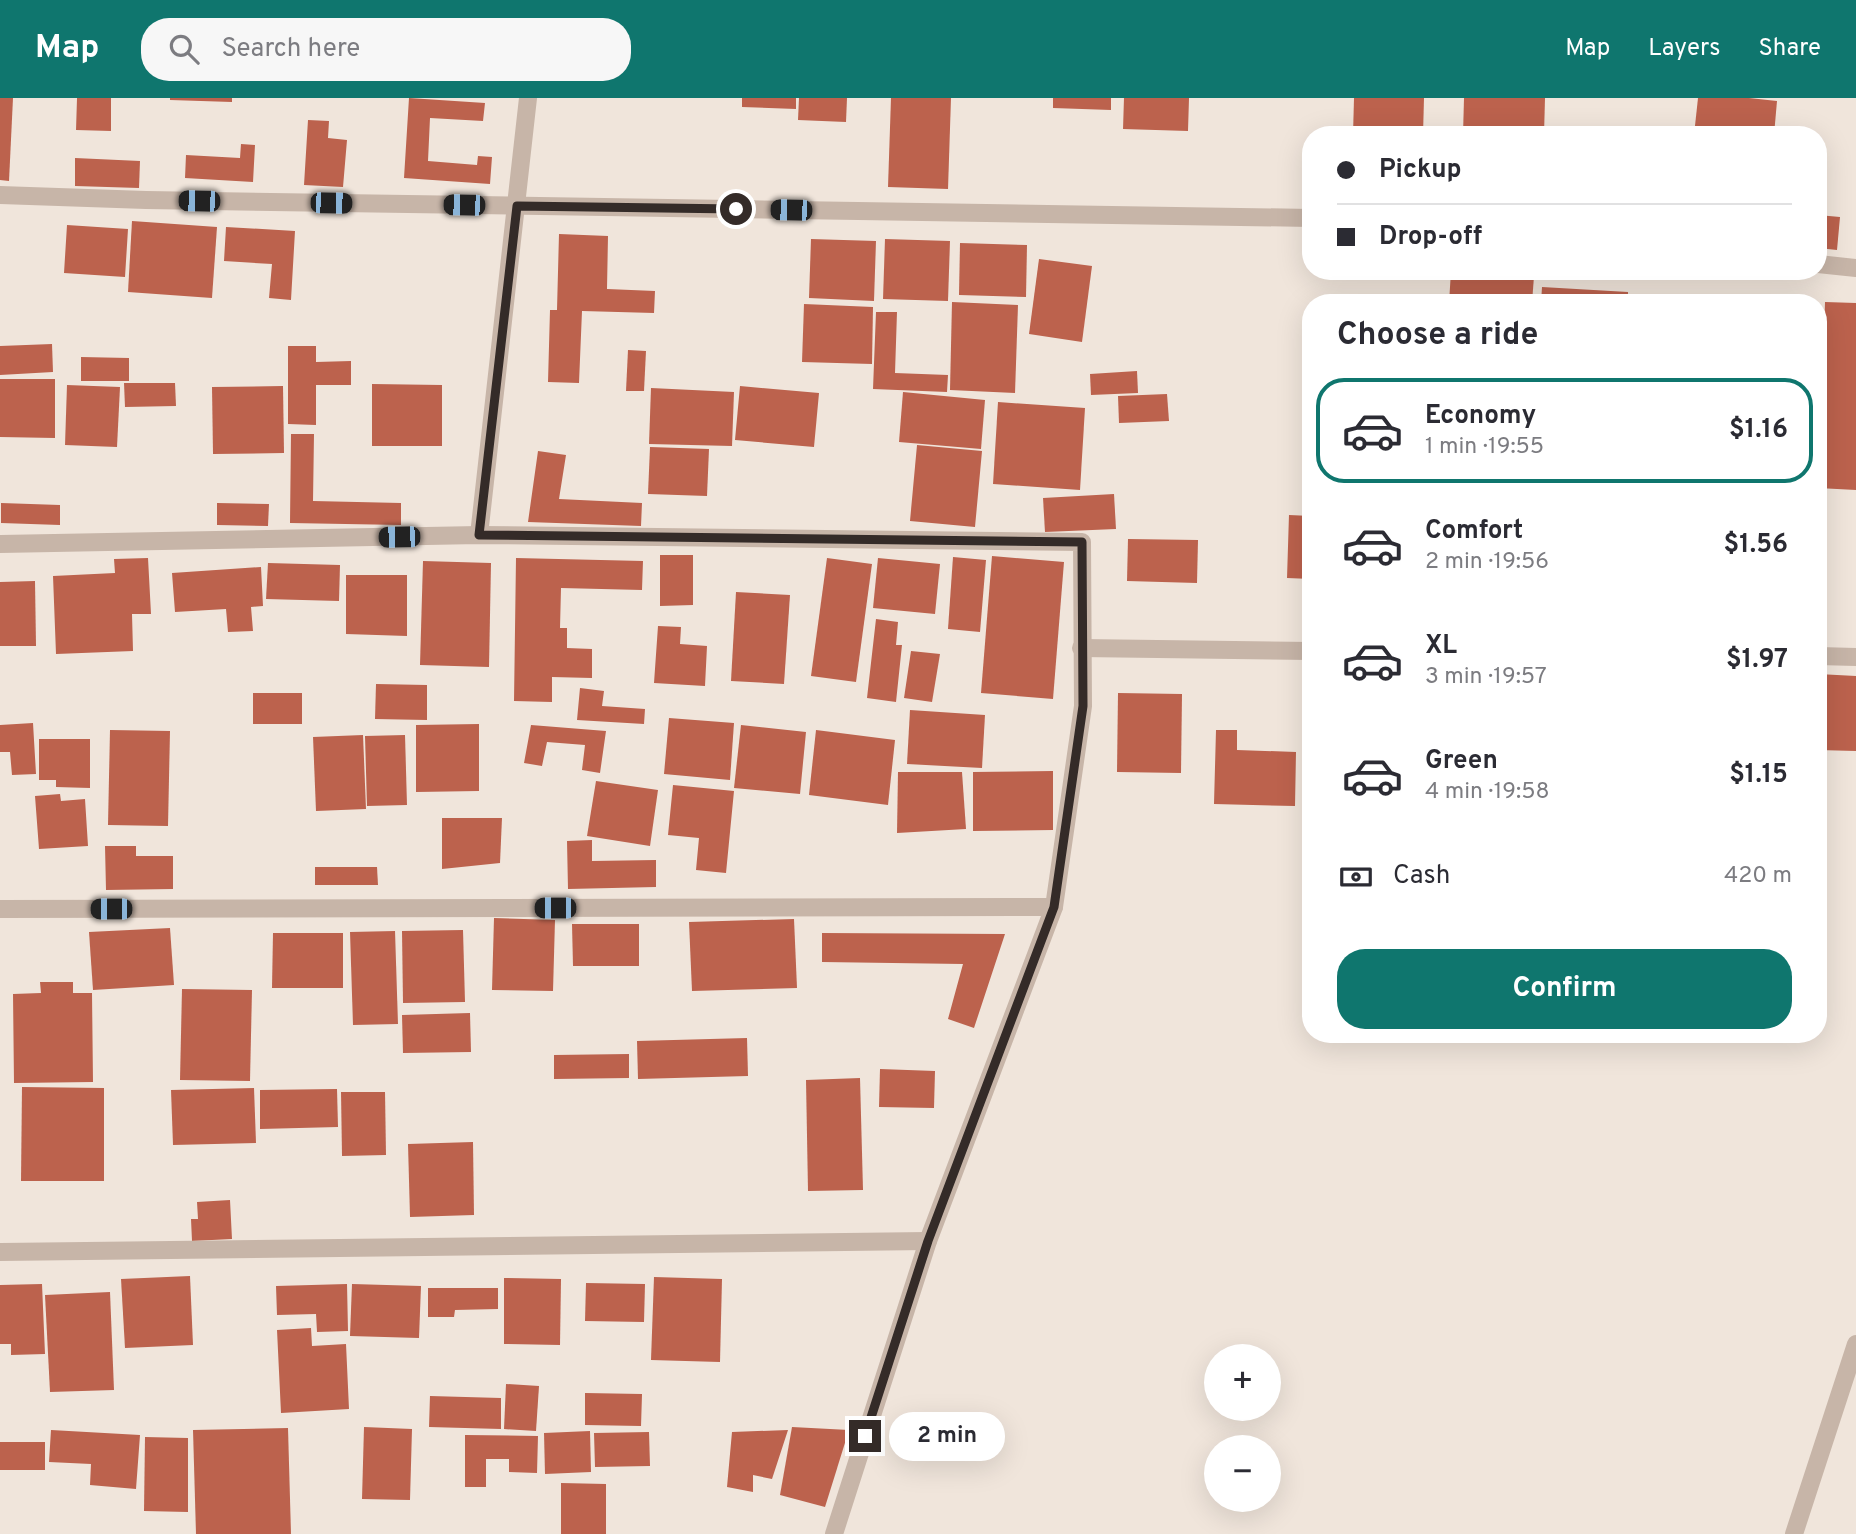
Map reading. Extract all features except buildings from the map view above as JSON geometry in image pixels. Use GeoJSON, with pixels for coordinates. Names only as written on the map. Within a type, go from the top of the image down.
{"type":"FeatureCollection","features":[{"type":"Feature","properties":{"kind":"street"},"geometry":{"type":"LineString","coordinates":[[479,535],[528,98]]}},
{"type":"Feature","properties":{"kind":"street"},"geometry":{"type":"LineString","coordinates":[[0,195],[146,200],[1302,218]]}},
{"type":"Feature","properties":{"kind":"street"},"geometry":{"type":"LineString","coordinates":[[1827,265],[1856,268]]}},
{"type":"Feature","properties":{"kind":"street"},"geometry":{"type":"LineString","coordinates":[[0,544],[479,535],[1082,542],[1083,706],[1054,907],[928,1241],[834,1534]]}},
{"type":"Feature","properties":{"kind":"street"},"geometry":{"type":"LineString","coordinates":[[1081,648],[1302,651]]}},
{"type":"Feature","properties":{"kind":"street"},"geometry":{"type":"LineString","coordinates":[[1827,656],[1856,657]]}},
{"type":"Feature","properties":{"kind":"street"},"geometry":{"type":"LineString","coordinates":[[0,909],[1054,907]]}},
{"type":"Feature","properties":{"kind":"street"},"geometry":{"type":"LineString","coordinates":[[0,1252],[928,1241]]}},
{"type":"Feature","properties":{"kind":"street"},"geometry":{"type":"LineString","coordinates":[[1794,1534],[1856,1344]]}},
{"type":"Feature","properties":{"kind":"route"},"geometry":{"type":"LineString","coordinates":[[736,209],[517,206],[479,535],[1082,542],[1083,706],[1054,907],[928,1241],[865,1436]]}}]}
